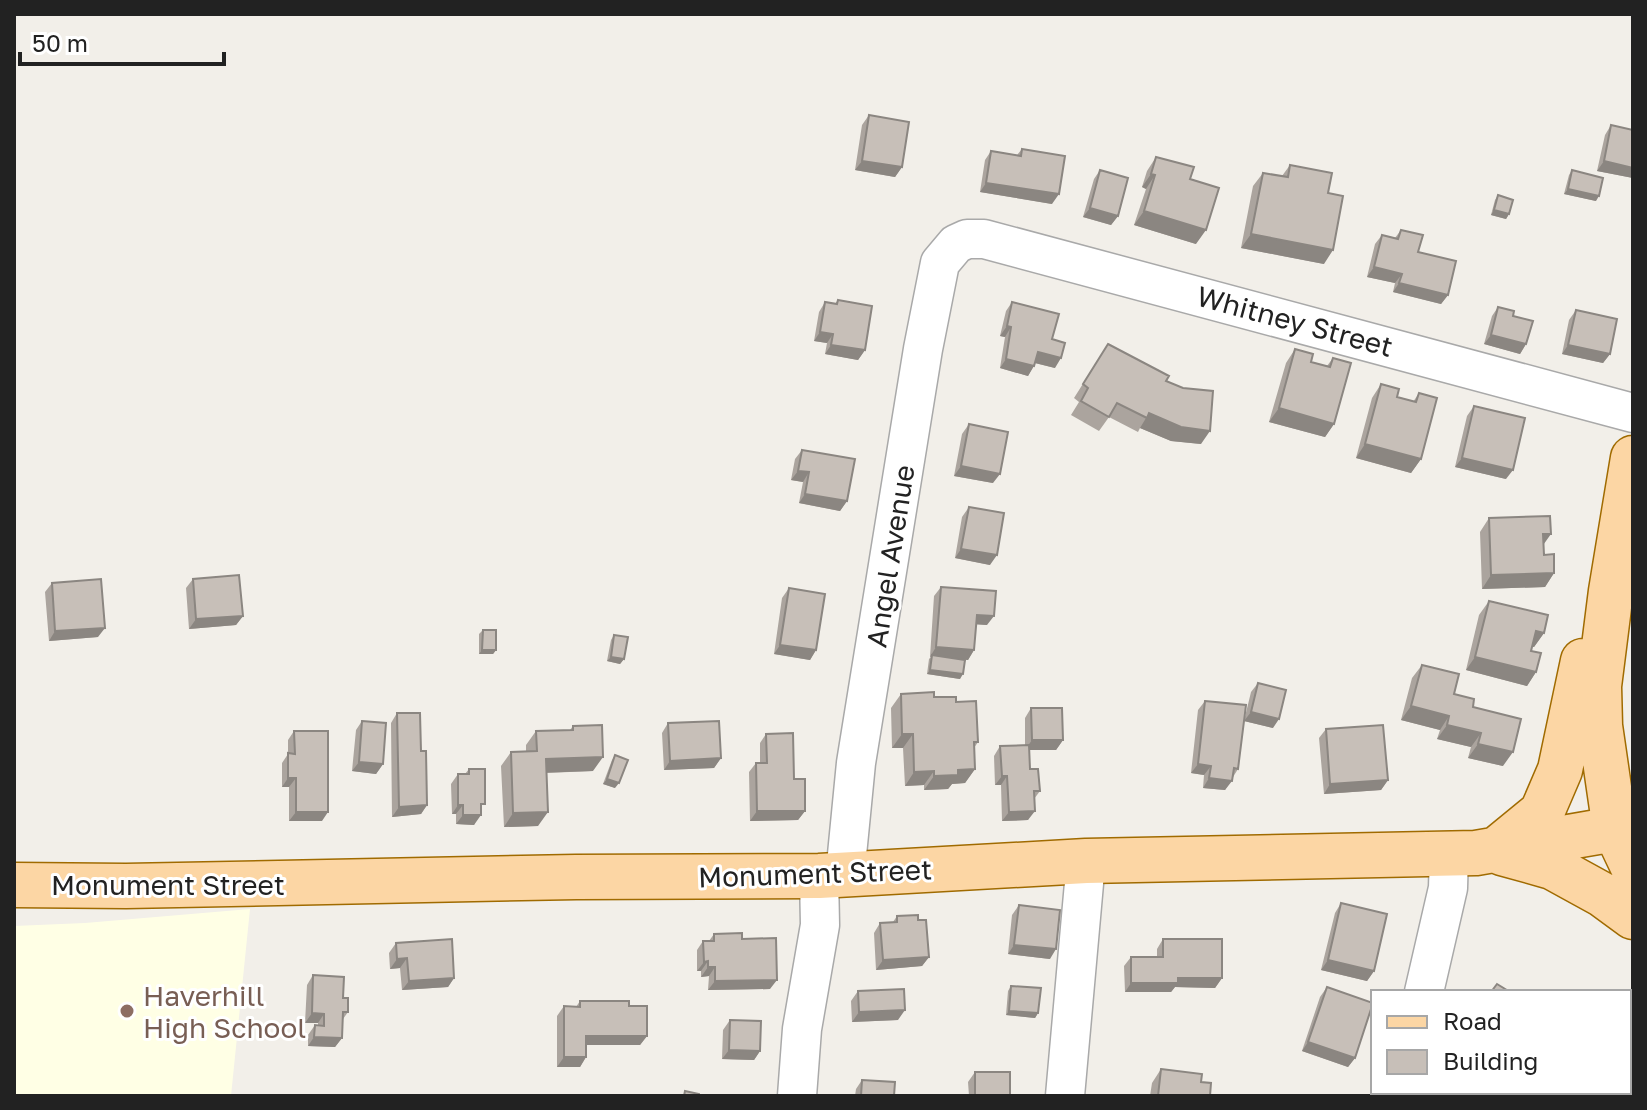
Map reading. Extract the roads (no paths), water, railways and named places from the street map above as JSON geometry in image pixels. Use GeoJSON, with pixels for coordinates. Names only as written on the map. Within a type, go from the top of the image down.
{"type":"FeatureCollection","features":[{"type":"Feature","properties":{"kind":"main road"},"geometry":{"type":"LineString","coordinates":[[1627,841],[1600,726],[1599,686],[1611,591],[1632,474]]}},
{"type":"Feature","properties":{"kind":"main road"},"geometry":{"type":"LineString","coordinates":[[1496,851],[1542,812],[1560,770],[1590,629],[1611,591]]}},
{"type":"Feature","properties":{"kind":"main road","name":"Monument Street"},"geometry":{"type":"LineString","coordinates":[[14,885],[832,875],[1086,861],[1449,854],[1627,841]]}},
{"type":"Feature","properties":{"kind":"main road"},"geometry":{"type":"LineString","coordinates":[[1496,851],[1552,867],[1603,895],[1633,917]]}},
{"type":"Feature","properties":{"kind":"street","name":"Whitney Street"},"geometry":{"type":"LineString","coordinates":[[956,244],[967,239],[984,239],[1633,413]]}},
{"type":"Feature","properties":{"kind":"street","name":"Angel Avenue"},"geometry":{"type":"LineString","coordinates":[[797,1096],[802,1029],[820,925],[856,763],[923,349],[940,263],[956,244]]}},
{"type":"Feature","properties":{"kind":"street"},"geometry":{"type":"LineString","coordinates":[[1424,990],[1448,888],[1449,854]]}},
{"type":"Feature","properties":{"kind":"street"},"geometry":{"type":"LineString","coordinates":[[1065,1096],[1086,861]]}},
{"type":"Feature","properties":{"kind":"place","name":"Haverhill High School"},"geometry":{"type":"Point","coordinates":[127,1011]}}]}
